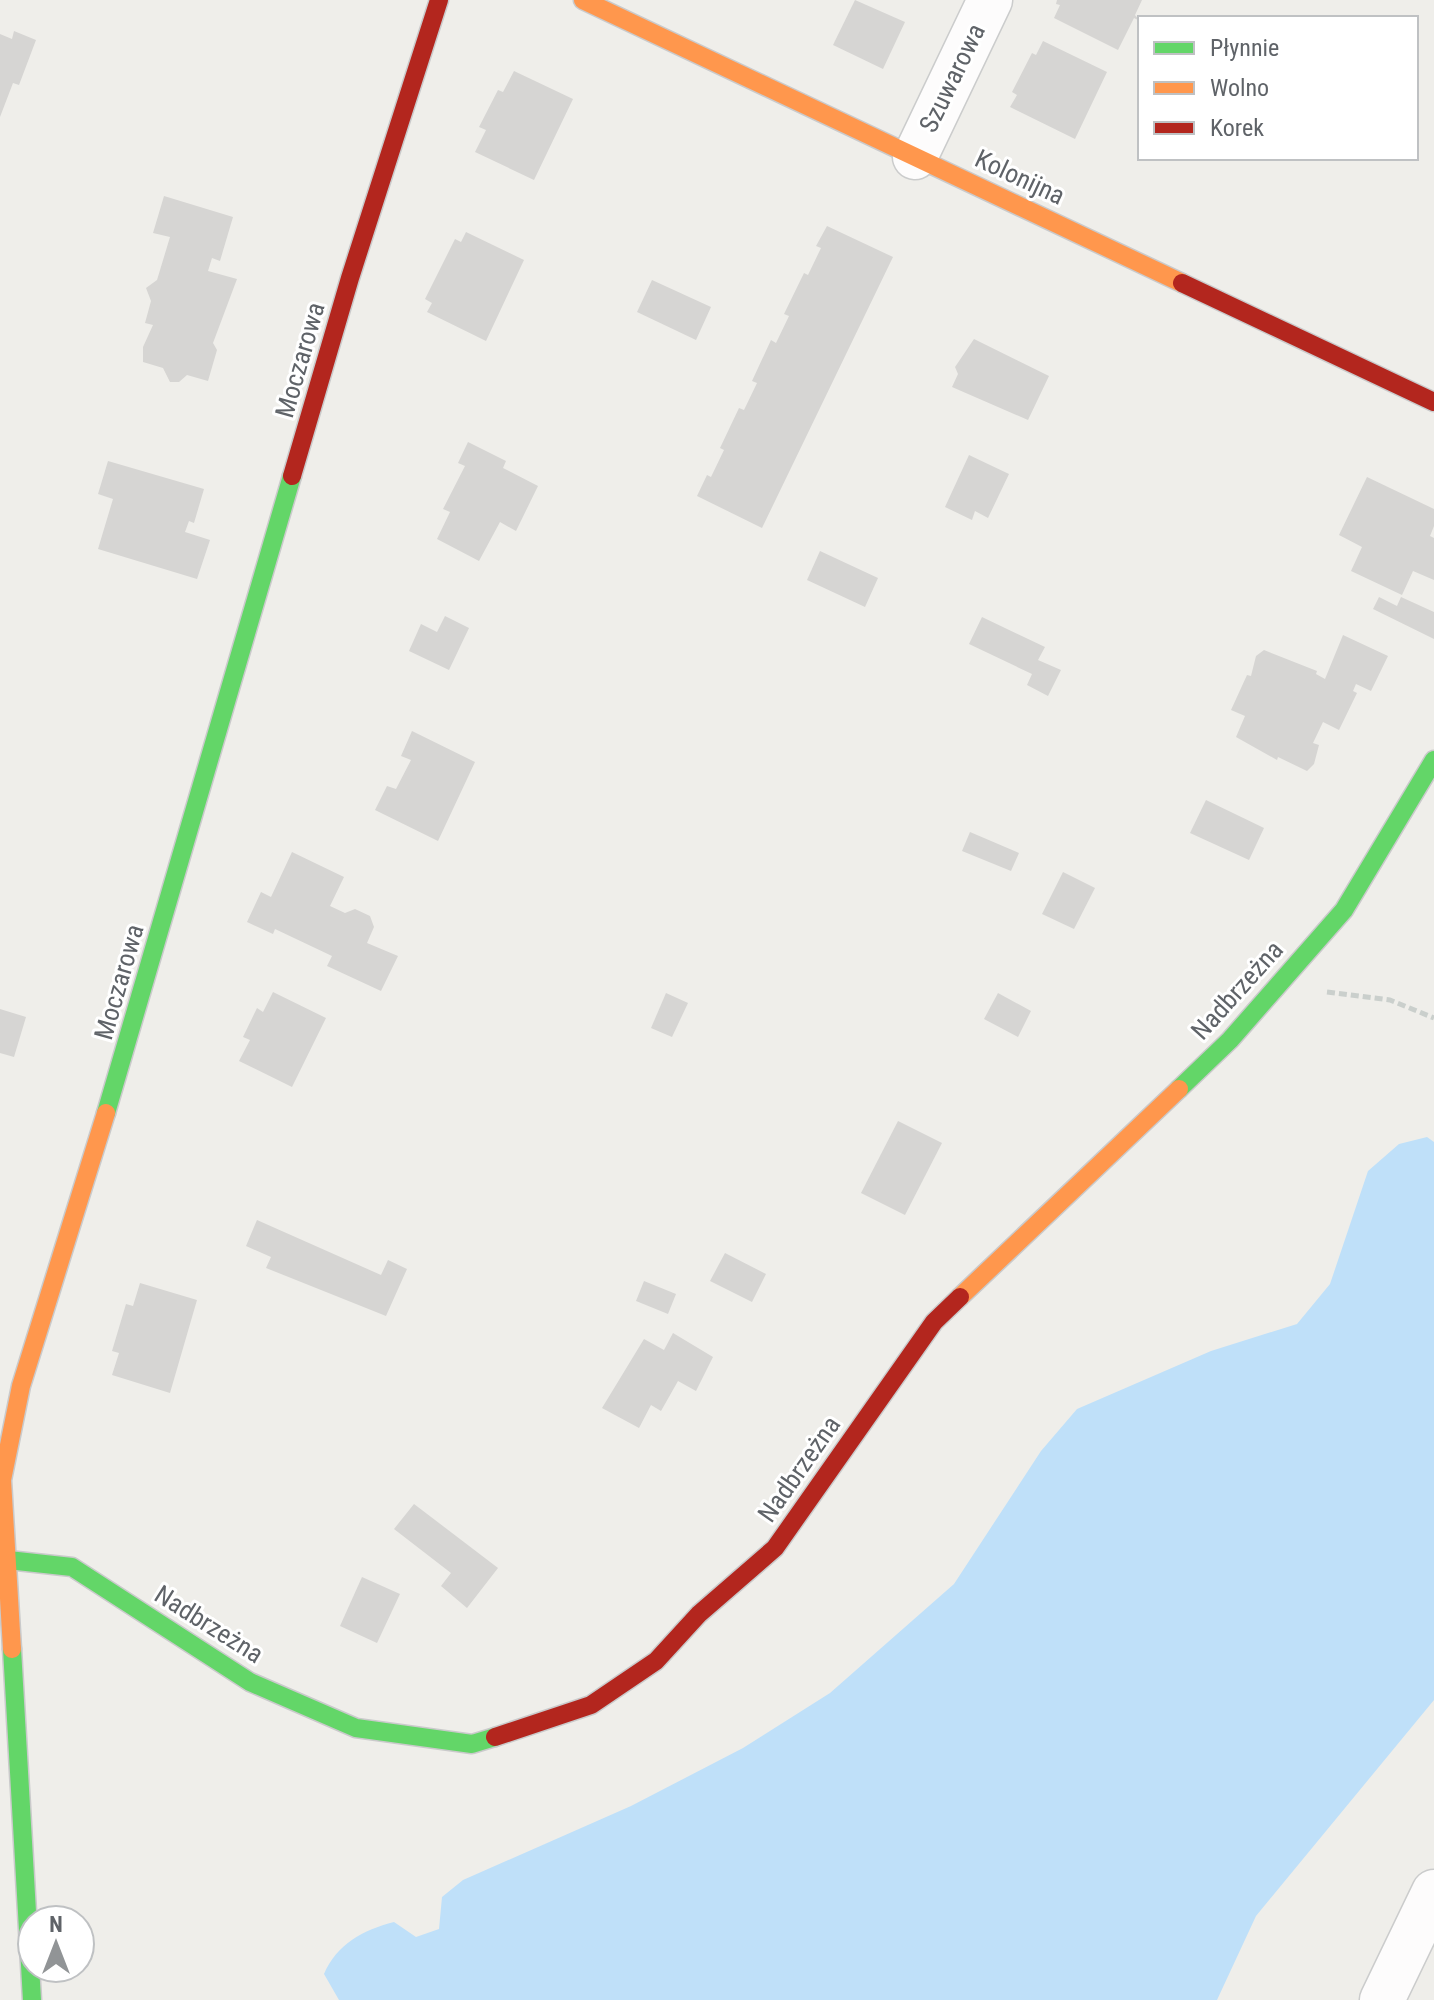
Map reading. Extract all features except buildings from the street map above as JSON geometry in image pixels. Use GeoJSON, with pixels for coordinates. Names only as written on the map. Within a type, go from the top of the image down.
{"type":"FeatureCollection","features":[{"type":"Feature","properties":{"kind":"street","name":"Moczarowa"},"geometry":{"type":"LineString","coordinates":[[32,2000],[2,1480],[21,1386],[120,1069],[350,278],[439,0]]}},
{"type":"Feature","properties":{"kind":"street","name":"Kolonijna"},"geometry":{"type":"LineString","coordinates":[[583,0],[1434,402]]}},
{"type":"Feature","properties":{"kind":"street","name":"Szuwarowa"},"geometry":{"type":"LineString","coordinates":[[915,157],[990,0]]}},
{"type":"Feature","properties":{"kind":"street","name":"Nadbrzeżna"},"geometry":{"type":"LineString","coordinates":[[8,1560],[72,1567],[250,1682],[356,1728],[472,1744],[591,1705],[656,1661],[699,1614],[775,1548],[934,1322],[1230,1040],[1344,910],[1434,760]]}},
{"type":"Feature","properties":{"kind":"street"},"geometry":{"type":"LineString","coordinates":[[1382,2000],[1434,1892]]}},
{"type":"Feature","properties":{"kind":"path"},"geometry":{"type":"LineString","coordinates":[[1277,986],[1390,1000],[1434,1018]]}},
{"type":"Feature","properties":{"kind":"water"},"geometry":{"type":"Polygon","coordinates":[[[1427,1137],[1434,1142],[1434,1700],[1256,1916],[1217,2000],[339,2000],[324,1974],[336,1954],[352,1940],[394,1922],[416,1937],[439,1929],[442,1897],[463,1880],[631,1806],[743,1748],[830,1693],[954,1584],[1041,1451],[1077,1409],[1211,1351],[1297,1324],[1330,1284],[1368,1171],[1399,1144],[1427,1137]]]}},
{"type":"Feature","properties":{"kind":"traffic: fast"},"geometry":{"type":"LineString","coordinates":[[106,1113],[292,476]]}},
{"type":"Feature","properties":{"kind":"traffic: fast"},"geometry":{"type":"LineString","coordinates":[[1179,1089],[1230,1040],[1344,910],[1434,760]]}},
{"type":"Feature","properties":{"kind":"traffic: fast"},"geometry":{"type":"LineString","coordinates":[[8,1560],[72,1567],[250,1682],[356,1728],[472,1744],[495,1737]]}},
{"type":"Feature","properties":{"kind":"traffic: fast"},"geometry":{"type":"LineString","coordinates":[[12,1649],[32,2000]]}},
{"type":"Feature","properties":{"kind":"traffic: slow"},"geometry":{"type":"LineString","coordinates":[[583,0],[1182,283]]}},
{"type":"Feature","properties":{"kind":"traffic: slow"},"geometry":{"type":"LineString","coordinates":[[960,1297],[1179,1089]]}},
{"type":"Feature","properties":{"kind":"traffic: slow"},"geometry":{"type":"LineString","coordinates":[[12,1649],[2,1480],[21,1386],[106,1113]]}},
{"type":"Feature","properties":{"kind":"traffic: jam"},"geometry":{"type":"LineString","coordinates":[[292,476],[350,278],[439,0]]}},
{"type":"Feature","properties":{"kind":"traffic: jam"},"geometry":{"type":"LineString","coordinates":[[1182,283],[1434,402]]}},
{"type":"Feature","properties":{"kind":"traffic: jam"},"geometry":{"type":"LineString","coordinates":[[495,1737],[591,1705],[656,1661],[699,1614],[775,1548],[934,1322],[960,1297]]}}]}
